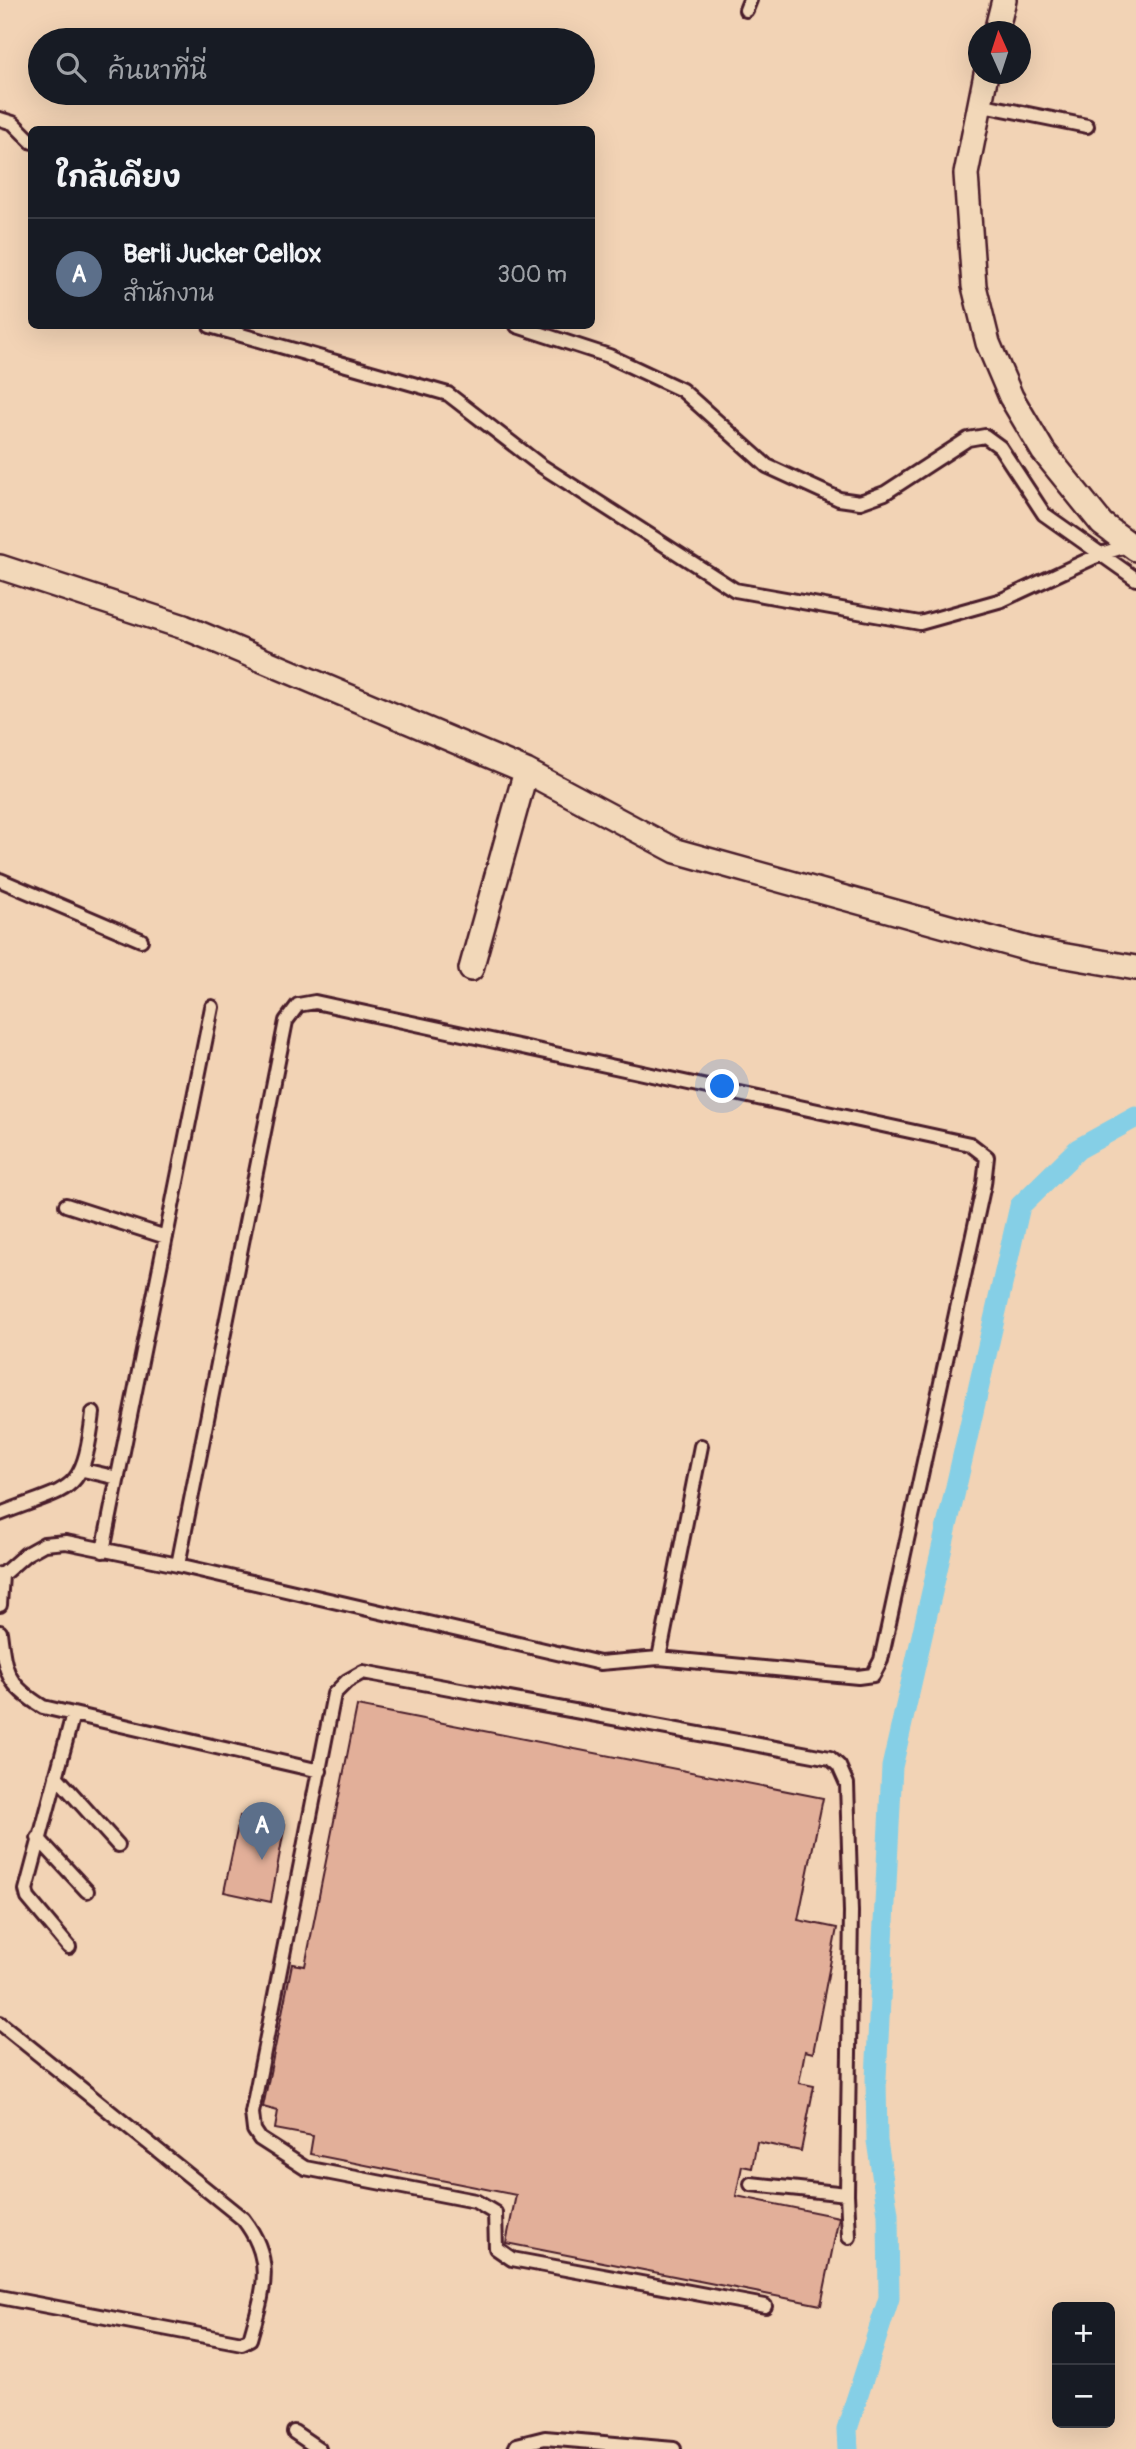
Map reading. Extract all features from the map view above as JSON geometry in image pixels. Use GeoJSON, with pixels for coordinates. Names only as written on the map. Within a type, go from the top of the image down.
{"type":"FeatureCollection","features":[{"type":"Feature","properties":{"kind":"street"},"geometry":{"type":"LineString","coordinates":[[998,21],[1003,0]]}},
{"type":"Feature","properties":{"kind":"street"},"geometry":{"type":"LineString","coordinates":[[983,84],[966,174],[974,286],[988,343],[1011,397],[1043,451],[1102,524],[1134,545]]}},
{"type":"Feature","properties":{"kind":"street"},"geometry":{"type":"LineString","coordinates":[[0,567],[184,627],[526,771],[676,851],[1032,950],[1136,968]]}},
{"type":"Feature","properties":{"kind":"street"},"geometry":{"type":"LineString","coordinates":[[471,969],[526,771]]}},
{"type":"Feature","properties":{"kind":"lane"},"geometry":{"type":"LineString","coordinates":[[978,104],[1087,126]]}},
{"type":"Feature","properties":{"kind":"lane"},"geometry":{"type":"LineString","coordinates":[[0,119],[13,123],[28,138]]}},
{"type":"Feature","properties":{"kind":"lane"},"geometry":{"type":"LineString","coordinates":[[221,329],[449,394],[540,465],[735,590],[920,623],[1002,600],[1101,554],[1134,545]]}},
{"type":"Feature","properties":{"kind":"lane"},"geometry":{"type":"LineString","coordinates":[[526,329],[609,356],[682,390],[767,466],[839,499],[860,502],[885,493],[968,439],[985,436],[1000,447],[1044,514],[1136,579]]}},
{"type":"Feature","properties":{"kind":"lane"},"geometry":{"type":"LineString","coordinates":[[0,880],[141,940]]}},
{"type":"Feature","properties":{"kind":"lane"},"geometry":{"type":"LineString","coordinates":[[0,1605],[1,1575],[26,1554],[44,1544],[66,1542],[178,1564],[600,1662],[659,1658],[858,1677],[873,1675],[881,1660],[984,1184],[987,1157],[971,1144],[315,1002],[298,1005],[286,1021],[178,1564]]}},
{"type":"Feature","properties":{"kind":"lane"},"geometry":{"type":"LineString","coordinates":[[103,1551],[212,1007]]}},
{"type":"Feature","properties":{"kind":"lane"},"geometry":{"type":"LineString","coordinates":[[66,1205],[166,1237]]}},
{"type":"Feature","properties":{"kind":"lane"},"geometry":{"type":"LineString","coordinates":[[0,1514],[74,1484],[83,1471],[93,1413]]}},
{"type":"Feature","properties":{"kind":"lane"},"geometry":{"type":"LineString","coordinates":[[659,1658],[701,1447]]}},
{"type":"Feature","properties":{"kind":"lane"},"geometry":{"type":"LineString","coordinates":[[83,1471],[118,1478]]}},
{"type":"Feature","properties":{"kind":"lane"},"geometry":{"type":"LineString","coordinates":[[0,1632],[8,1678],[19,1693],[43,1707],[320,1771]]}},
{"type":"Feature","properties":{"kind":"lane"},"geometry":{"type":"LineString","coordinates":[[765,2306],[512,2259],[496,2248],[495,2213],[475,2201],[305,2168],[260,2139],[254,2130],[252,2113],[334,1694],[347,1681],[363,1672],[830,1758],[839,1766],[847,1784],[851,1912],[847,2194],[849,2237]]}},
{"type":"Feature","properties":{"kind":"lane"},"geometry":{"type":"LineString","coordinates":[[69,1947],[28,1898],[26,1890],[73,1714]]}},
{"type":"Feature","properties":{"kind":"lane"},"geometry":{"type":"LineString","coordinates":[[56,1776],[118,1845]]}},
{"type":"Feature","properties":{"kind":"lane"},"geometry":{"type":"LineString","coordinates":[[38,1838],[88,1891]]}},
{"type":"Feature","properties":{"kind":"lane"},"geometry":{"type":"LineString","coordinates":[[0,2023],[243,2219],[259,2239],[265,2286],[250,2339],[242,2343],[0,2297]]}},
{"type":"Feature","properties":{"kind":"lane"},"geometry":{"type":"LineString","coordinates":[[751,2184],[847,2194]]}},
{"type":"Feature","properties":{"kind":"lane"},"geometry":{"type":"LineString","coordinates":[[294,2432],[319,2449]]}},
{"type":"Feature","properties":{"kind":"lane"},"geometry":{"type":"LineString","coordinates":[[515,2449],[517,2445],[545,2438],[674,2449]]}},
{"type":"Feature","properties":{"kind":"building"},"geometry":{"type":"Polygon","coordinates":[[[357,1706],[823,1798],[798,1920],[837,1928],[813,2053],[805,2051],[799,2083],[814,2086],[801,2151],[757,2142],[752,2168],[742,2166],[736,2196],[839,2217],[821,2305],[506,2243],[516,2195],[310,2154],[313,2136],[275,2129],[278,2111],[263,2107],[292,1964],[305,1966],[357,1706]]]}},
{"type":"Feature","properties":{"kind":"building"},"geometry":{"type":"Polygon","coordinates":[[[240,1816],[285,1824],[271,1902],[224,1892],[240,1816]]]}},
{"type":"Feature","properties":{"kind":"waterway"},"geometry":{"type":"LineString","coordinates":[[848,2449],[847,2429],[889,2298],[888,2214],[877,2141],[876,2078],[892,1767],[1020,1206],[1078,1149],[1136,1117]]}},
{"type":"Feature","properties":{"kind":"place","name":"Berli Jucker Cellox"},"geometry":{"type":"Point","coordinates":[262,1860]}}]}
